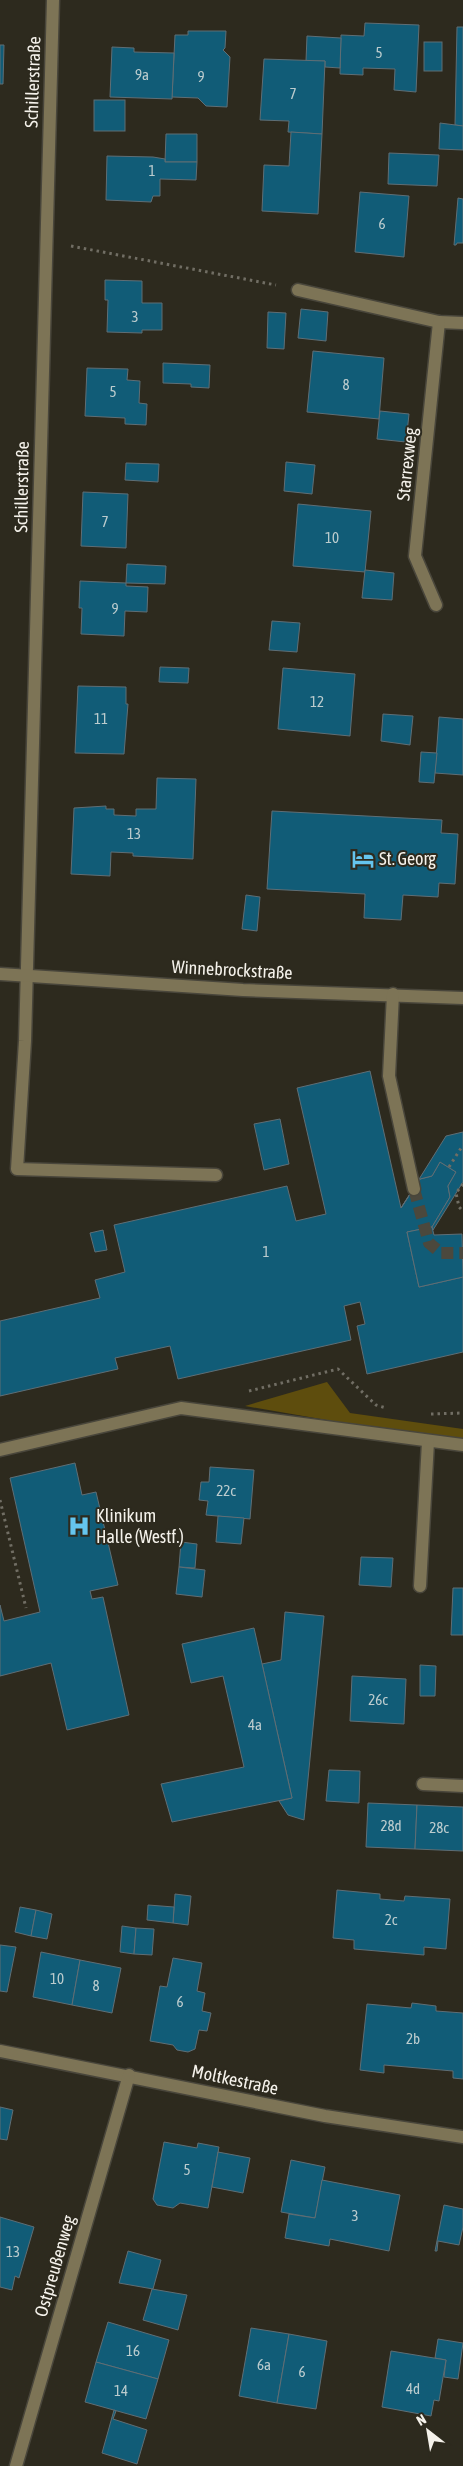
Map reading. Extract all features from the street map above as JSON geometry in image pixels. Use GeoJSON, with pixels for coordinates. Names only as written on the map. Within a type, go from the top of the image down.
{"type":"FeatureCollection","features":[{"type":"Feature","properties":{"kind":"street","name":"Schillerstraße"},"geometry":{"type":"LineString","coordinates":[[53,0],[26,975],[17,1170],[216,1175]]}},
{"type":"Feature","properties":{"kind":"street"},"geometry":{"type":"LineString","coordinates":[[298,290],[439,322],[463,323]]}},
{"type":"Feature","properties":{"kind":"street","name":"Starrexweg"},"geometry":{"type":"LineString","coordinates":[[436,605],[415,556],[439,322]]}},
{"type":"Feature","properties":{"kind":"street","name":"Winnebrockstraße"},"geometry":{"type":"LineString","coordinates":[[0,974],[243,990],[463,998]]}},
{"type":"Feature","properties":{"kind":"street"},"geometry":{"type":"LineString","coordinates":[[392,994],[389,1076],[414,1189]]}},
{"type":"Feature","properties":{"kind":"street"},"geometry":{"type":"LineString","coordinates":[[0,1450],[181,1408],[428,1442],[463,1445]]}},
{"type":"Feature","properties":{"kind":"street"},"geometry":{"type":"LineString","coordinates":[[420,1586],[428,1442]]}},
{"type":"Feature","properties":{"kind":"street"},"geometry":{"type":"LineString","coordinates":[[423,1784],[463,1786]]}},
{"type":"Feature","properties":{"kind":"street","name":"Moltkestraße"},"geometry":{"type":"LineString","coordinates":[[0,2051],[128,2075],[325,2116],[463,2137]]}},
{"type":"Feature","properties":{"kind":"street","name":"Ostpreußenweg"},"geometry":{"type":"LineString","coordinates":[[16,2466],[128,2075]]}},
{"type":"Feature","properties":{"kind":"path"},"geometry":{"type":"LineString","coordinates":[[46,241],[298,290]]}},
{"type":"Feature","properties":{"kind":"path"},"geometry":{"type":"LineString","coordinates":[[449,1167],[463,1145]]}},
{"type":"Feature","properties":{"kind":"path"},"geometry":{"type":"LineString","coordinates":[[463,1184],[456,1193],[459,1207],[463,1211]]}},
{"type":"Feature","properties":{"kind":"path"},"geometry":{"type":"LineString","coordinates":[[246,1392],[338,1369],[376,1405],[392,1410]]}},
{"type":"Feature","properties":{"kind":"path"},"geometry":{"type":"LineString","coordinates":[[427,1414],[463,1413]]}},
{"type":"Feature","properties":{"kind":"path"},"geometry":{"type":"LineString","coordinates":[[0,1500],[26,1608]]}},
{"type":"Feature","properties":{"kind":"shaded area"},"geometry":{"type":"Polygon","coordinates":[[[327,1382],[350,1413],[463,1429],[463,1440],[431,1438],[245,1406],[327,1382]]]}},
{"type":"Feature","properties":{"kind":"building"},"geometry":{"type":"Polygon","coordinates":[[[365,23],[419,25],[416,92],[394,90],[395,69],[363,68],[363,75],[340,74],[341,35],[364,36],[365,23]]]}},
{"type":"Feature","properties":{"kind":"building"},"geometry":{"type":"Polygon","coordinates":[[[457,27],[463,27],[463,126],[455,125],[457,27]]]}},
{"type":"Feature","properties":{"kind":"building"},"geometry":{"type":"Polygon","coordinates":[[[188,31],[226,31],[225,48],[223,50],[230,57],[227,107],[206,106],[198,98],[172,97],[175,35],[188,35],[188,31]]]}},
{"type":"Feature","properties":{"kind":"building"},"geometry":{"type":"Polygon","coordinates":[[[307,36],[341,38],[340,68],[325,67],[325,61],[306,61],[307,36]]]}},
{"type":"Feature","properties":{"kind":"building"},"geometry":{"type":"Polygon","coordinates":[[[424,42],[442,42],[442,71],[424,71],[424,42]]]}},
{"type":"Feature","properties":{"kind":"building"},"geometry":{"type":"Polygon","coordinates":[[[0,45],[4,45],[3,84],[0,84],[0,45]]]}},
{"type":"Feature","properties":{"kind":"building"},"geometry":{"type":"Polygon","coordinates":[[[112,47],[134,48],[134,52],[174,53],[172,99],[110,97],[112,47]]]}},
{"type":"Feature","properties":{"kind":"building"},"geometry":{"type":"Polygon","coordinates":[[[264,59],[325,61],[322,134],[288,132],[289,121],[260,120],[264,59]]]}},
{"type":"Feature","properties":{"kind":"building"},"geometry":{"type":"Polygon","coordinates":[[[94,100],[125,100],[125,131],[94,131],[94,100]]]}},
{"type":"Feature","properties":{"kind":"building"},"geometry":{"type":"Polygon","coordinates":[[[440,123],[463,126],[463,150],[439,149],[440,123]]]}},
{"type":"Feature","properties":{"kind":"building"},"geometry":{"type":"Polygon","coordinates":[[[291,132],[322,134],[318,214],[262,211],[264,165],[289,166],[291,132]]]}},
{"type":"Feature","properties":{"kind":"building"},"geometry":{"type":"Polygon","coordinates":[[[166,134],[197,134],[197,162],[165,162],[166,134]]]}},
{"type":"Feature","properties":{"kind":"building"},"geometry":{"type":"Polygon","coordinates":[[[389,153],[439,155],[437,186],[388,184],[389,153]]]}},
{"type":"Feature","properties":{"kind":"building"},"geometry":{"type":"Polygon","coordinates":[[[107,156],[153,157],[165,159],[165,162],[197,162],[196,180],[160,179],[160,196],[153,196],[151,202],[106,200],[107,156]]]}},
{"type":"Feature","properties":{"kind":"building"},"geometry":{"type":"Polygon","coordinates":[[[360,192],[409,196],[404,257],[355,252],[360,192]]]}},
{"type":"Feature","properties":{"kind":"building"},"geometry":{"type":"Polygon","coordinates":[[[458,198],[463,199],[463,243],[454,245],[458,198]]]}},
{"type":"Feature","properties":{"kind":"building"},"geometry":{"type":"Polygon","coordinates":[[[105,280],[142,281],[142,303],[162,303],[162,330],[142,330],[142,333],[107,332],[108,300],[105,300],[105,280]]]}},
{"type":"Feature","properties":{"kind":"building"},"geometry":{"type":"Polygon","coordinates":[[[301,309],[328,312],[326,341],[298,338],[301,309]]]}},
{"type":"Feature","properties":{"kind":"building"},"geometry":{"type":"Polygon","coordinates":[[[268,312],[286,313],[284,349],[267,348],[268,312]]]}},
{"type":"Feature","properties":{"kind":"building"},"geometry":{"type":"Polygon","coordinates":[[[313,351],[384,358],[379,419],[307,412],[313,351]]]}},
{"type":"Feature","properties":{"kind":"building"},"geometry":{"type":"Polygon","coordinates":[[[163,363],[210,365],[209,388],[191,387],[191,384],[163,383],[163,363]]]}},
{"type":"Feature","properties":{"kind":"building"},"geometry":{"type":"Polygon","coordinates":[[[87,368],[128,369],[127,380],[140,381],[139,403],[147,404],[146,425],[125,424],[125,418],[85,416],[87,368]]]}},
{"type":"Feature","properties":{"kind":"building"},"geometry":{"type":"Polygon","coordinates":[[[380,411],[409,414],[406,442],[377,439],[380,411]]]}},
{"type":"Feature","properties":{"kind":"building"},"geometry":{"type":"Polygon","coordinates":[[[286,462],[315,465],[312,494],[284,491],[286,462]]]}},
{"type":"Feature","properties":{"kind":"building"},"geometry":{"type":"Polygon","coordinates":[[[126,463],[159,464],[158,482],[125,480],[126,463]]]}},
{"type":"Feature","properties":{"kind":"building"},"geometry":{"type":"Polygon","coordinates":[[[83,492],[128,494],[126,548],[81,546],[83,492]]]}},
{"type":"Feature","properties":{"kind":"building"},"geometry":{"type":"Polygon","coordinates":[[[298,504],[371,511],[365,572],[293,566],[298,504]]]}},
{"type":"Feature","properties":{"kind":"building"},"geometry":{"type":"Polygon","coordinates":[[[127,564],[166,566],[165,584],[126,583],[127,564]]]}},
{"type":"Feature","properties":{"kind":"building"},"geometry":{"type":"Polygon","coordinates":[[[365,570],[394,573],[392,600],[362,598],[365,570]]]}},
{"type":"Feature","properties":{"kind":"building"},"geometry":{"type":"Polygon","coordinates":[[[80,581],[126,583],[126,586],[148,587],[147,612],[125,611],[124,636],[81,634],[82,608],[79,608],[80,581]]]}},
{"type":"Feature","properties":{"kind":"building"},"geometry":{"type":"Polygon","coordinates":[[[272,621],[300,623],[297,652],[269,650],[272,621]]]}},
{"type":"Feature","properties":{"kind":"building"},"geometry":{"type":"Polygon","coordinates":[[[160,667],[189,668],[188,683],[159,682],[160,667]]]}},
{"type":"Feature","properties":{"kind":"building"},"geometry":{"type":"Polygon","coordinates":[[[283,668],[355,674],[350,736],[278,729],[283,668]]]}},
{"type":"Feature","properties":{"kind":"building"},"geometry":{"type":"Polygon","coordinates":[[[78,686],[126,687],[126,704],[128,704],[124,754],[75,753],[78,686]]]}},
{"type":"Feature","properties":{"kind":"building"},"geometry":{"type":"Polygon","coordinates":[[[383,714],[413,716],[410,745],[381,741],[383,714]]]}},
{"type":"Feature","properties":{"kind":"building"},"geometry":{"type":"Polygon","coordinates":[[[439,717],[463,719],[463,775],[435,773],[439,717]]]}},
{"type":"Feature","properties":{"kind":"building"},"geometry":{"type":"Polygon","coordinates":[[[421,752],[437,753],[434,783],[419,782],[421,752]]]}},
{"type":"Feature","properties":{"kind":"building"},"geometry":{"type":"Polygon","coordinates":[[[157,778],[196,779],[193,859],[133,856],[133,853],[111,852],[110,876],[71,874],[74,808],[106,806],[106,809],[114,809],[114,815],[136,816],[136,809],[156,809],[157,778]]]}},
{"type":"Feature","properties":{"kind":"building","name":"St. Georg"},"geometry":{"type":"Polygon","coordinates":[[[272,811],[442,820],[441,833],[458,834],[455,884],[439,883],[438,897],[403,895],[401,920],[364,918],[365,894],[267,889],[272,811]]]}},
{"type":"Feature","properties":{"kind":"building"},"geometry":{"type":"Polygon","coordinates":[[[246,895],[260,897],[257,931],[242,929],[246,895]]]}},
{"type":"Feature","properties":{"kind":"building"},"geometry":{"type":"Polygon","coordinates":[[[370,1071],[401,1208],[420,1179],[432,1176],[440,1162],[456,1172],[448,1186],[450,1197],[432,1227],[407,1232],[419,1287],[463,1277],[463,1352],[367,1374],[357,1326],[365,1324],[360,1302],[344,1306],[351,1340],[178,1379],[170,1346],[115,1358],[118,1369],[0,1396],[0,1321],[100,1298],[95,1280],[125,1272],[114,1225],[287,1186],[296,1221],[326,1214],[297,1088],[370,1071]]]}},
{"type":"Feature","properties":{"kind":"building"},"geometry":{"type":"Polygon","coordinates":[[[280,1119],[289,1164],[264,1170],[254,1124],[280,1119]]]}},
{"type":"Feature","properties":{"kind":"building"},"geometry":{"type":"Polygon","coordinates":[[[463,1132],[463,1182],[433,1230],[432,1227],[450,1197],[448,1186],[456,1172],[440,1162],[432,1176],[420,1179],[401,1208],[446,1136],[463,1132]]]}},
{"type":"Feature","properties":{"kind":"building"},"geometry":{"type":"Polygon","coordinates":[[[432,1227],[434,1235],[462,1234],[463,1277],[419,1287],[407,1232],[432,1227]]]}},
{"type":"Feature","properties":{"kind":"building"},"geometry":{"type":"Polygon","coordinates":[[[103,1230],[107,1250],[95,1252],[90,1233],[103,1230]]]}},
{"type":"Feature","properties":{"kind":"building"},"geometry":{"type":"Polygon","coordinates":[[[75,1463],[82,1495],[96,1492],[118,1585],[90,1591],[92,1599],[103,1597],[129,1715],[67,1730],[51,1663],[0,1676],[0,1605],[4,1621],[40,1612],[10,1478],[75,1463]]]}},
{"type":"Feature","properties":{"kind":"building"},"geometry":{"type":"Polygon","coordinates":[[[210,1467],[254,1470],[250,1519],[206,1515],[208,1501],[199,1500],[201,1482],[209,1482],[210,1467]]]}},
{"type":"Feature","properties":{"kind":"building"},"geometry":{"type":"Polygon","coordinates":[[[218,1516],[244,1518],[241,1544],[216,1542],[218,1516]]]}},
{"type":"Feature","properties":{"kind":"building"},"geometry":{"type":"Polygon","coordinates":[[[181,1542],[197,1544],[195,1568],[179,1567],[181,1542]]]}},
{"type":"Feature","properties":{"kind":"building"},"geometry":{"type":"Polygon","coordinates":[[[361,1557],[393,1558],[391,1587],[359,1585],[361,1557]]]}},
{"type":"Feature","properties":{"kind":"building"},"geometry":{"type":"Polygon","coordinates":[[[179,1567],[205,1570],[202,1597],[176,1594],[179,1567]]]}},
{"type":"Feature","properties":{"kind":"building"},"geometry":{"type":"Polygon","coordinates":[[[453,1588],[463,1588],[463,1635],[451,1635],[453,1588]]]}},
{"type":"Feature","properties":{"kind":"building"},"geometry":{"type":"Polygon","coordinates":[[[285,1612],[324,1616],[304,1820],[288,1815],[279,1801],[292,1798],[262,1664],[281,1660],[285,1612]]]}},
{"type":"Feature","properties":{"kind":"building"},"geometry":{"type":"Polygon","coordinates":[[[254,1628],[292,1798],[172,1822],[161,1784],[244,1767],[223,1676],[191,1683],[182,1644],[254,1628]]]}},
{"type":"Feature","properties":{"kind":"building"},"geometry":{"type":"Polygon","coordinates":[[[420,1665],[436,1666],[435,1696],[420,1696],[420,1665]]]}},
{"type":"Feature","properties":{"kind":"building"},"geometry":{"type":"Polygon","coordinates":[[[352,1676],[406,1679],[404,1724],[350,1721],[352,1676]]]}},
{"type":"Feature","properties":{"kind":"building"},"geometry":{"type":"Polygon","coordinates":[[[329,1770],[360,1771],[359,1803],[326,1801],[329,1770]]]}},
{"type":"Feature","properties":{"kind":"building"},"geometry":{"type":"Polygon","coordinates":[[[368,1803],[417,1805],[415,1849],[366,1847],[368,1803]]]}},
{"type":"Feature","properties":{"kind":"building"},"geometry":{"type":"Polygon","coordinates":[[[417,1805],[463,1807],[463,1851],[415,1849],[417,1805]]]}},
{"type":"Feature","properties":{"kind":"building"},"geometry":{"type":"Polygon","coordinates":[[[337,1890],[380,1894],[380,1899],[404,1901],[405,1896],[450,1899],[446,1949],[424,1947],[424,1955],[354,1949],[354,1940],[333,1938],[337,1890]]]}},
{"type":"Feature","properties":{"kind":"building"},"geometry":{"type":"Polygon","coordinates":[[[175,1894],[191,1896],[188,1925],[173,1923],[175,1894]]]}},
{"type":"Feature","properties":{"kind":"building"},"geometry":{"type":"Polygon","coordinates":[[[148,1905],[174,1907],[173,1923],[147,1920],[148,1905]]]}},
{"type":"Feature","properties":{"kind":"building"},"geometry":{"type":"Polygon","coordinates":[[[20,1907],[36,1910],[31,1936],[15,1932],[20,1907]]]}},
{"type":"Feature","properties":{"kind":"building"},"geometry":{"type":"Polygon","coordinates":[[[36,1910],[52,1914],[47,1939],[31,1936],[36,1910]]]}},
{"type":"Feature","properties":{"kind":"building"},"geometry":{"type":"Polygon","coordinates":[[[122,1926],[136,1928],[134,1954],[120,1952],[122,1926]]]}},
{"type":"Feature","properties":{"kind":"building"},"geometry":{"type":"Polygon","coordinates":[[[136,1928],[154,1929],[152,1955],[134,1954],[136,1928]]]}},
{"type":"Feature","properties":{"kind":"building"},"geometry":{"type":"Polygon","coordinates":[[[0,1945],[16,1947],[7,1992],[0,1991],[0,1945]]]}},
{"type":"Feature","properties":{"kind":"building"},"geometry":{"type":"Polygon","coordinates":[[[41,1952],[80,1960],[72,2005],[33,1997],[41,1952]]]}},
{"type":"Feature","properties":{"kind":"building"},"geometry":{"type":"Polygon","coordinates":[[[173,1958],[202,1963],[197,1991],[205,1993],[202,2011],[211,2013],[207,2031],[199,2030],[195,2049],[188,2052],[177,2050],[173,2045],[150,2041],[160,1986],[167,1987],[173,1958]]]}},
{"type":"Feature","properties":{"kind":"building"},"geometry":{"type":"Polygon","coordinates":[[[80,1960],[121,1968],[112,2013],[72,2005],[80,1960]]]}},
{"type":"Feature","properties":{"kind":"building"},"geometry":{"type":"Polygon","coordinates":[[[412,2003],[436,2006],[436,2011],[463,2013],[463,2079],[453,2078],[453,2071],[384,2065],[384,2073],[360,2070],[367,2004],[411,2008],[412,2003]]]}},
{"type":"Feature","properties":{"kind":"building"},"geometry":{"type":"Polygon","coordinates":[[[0,2107],[13,2110],[7,2140],[0,2139],[0,2107]]]}},
{"type":"Feature","properties":{"kind":"building"},"geometry":{"type":"Polygon","coordinates":[[[164,2142],[197,2148],[198,2143],[219,2147],[208,2208],[180,2203],[173,2208],[157,2205],[153,2199],[164,2142]]]}},
{"type":"Feature","properties":{"kind":"building"},"geometry":{"type":"Polygon","coordinates":[[[218,2152],[250,2158],[243,2193],[212,2187],[218,2152]]]}},
{"type":"Feature","properties":{"kind":"building"},"geometry":{"type":"Polygon","coordinates":[[[291,2160],[325,2167],[315,2218],[281,2212],[291,2160]]]}},
{"type":"Feature","properties":{"kind":"building"},"geometry":{"type":"Polygon","coordinates":[[[322,2180],[400,2195],[389,2251],[330,2239],[329,2246],[285,2238],[289,2214],[315,2218],[322,2180]]]}},
{"type":"Feature","properties":{"kind":"building"},"geometry":{"type":"Polygon","coordinates":[[[444,2205],[463,2209],[463,2227],[459,2245],[438,2241],[437,2251],[435,2251],[444,2205]]]}},
{"type":"Feature","properties":{"kind":"building"},"geometry":{"type":"Polygon","coordinates":[[[0,2217],[34,2227],[19,2278],[15,2276],[12,2290],[0,2287],[0,2217]]]}},
{"type":"Feature","properties":{"kind":"building"},"geometry":{"type":"Polygon","coordinates":[[[128,2251],[161,2260],[153,2289],[119,2283],[128,2251]]]}},
{"type":"Feature","properties":{"kind":"building"},"geometry":{"type":"Polygon","coordinates":[[[152,2289],[187,2295],[178,2330],[143,2320],[152,2289]]]}},
{"type":"Feature","properties":{"kind":"building"},"geometry":{"type":"Polygon","coordinates":[[[108,2322],[169,2340],[158,2379],[96,2362],[108,2322]]]}},
{"type":"Feature","properties":{"kind":"building"},"geometry":{"type":"Polygon","coordinates":[[[251,2328],[289,2334],[277,2403],[239,2396],[251,2328]]]}},
{"type":"Feature","properties":{"kind":"building"},"geometry":{"type":"Polygon","coordinates":[[[289,2334],[327,2341],[316,2409],[277,2403],[289,2334]]]}},
{"type":"Feature","properties":{"kind":"building"},"geometry":{"type":"Polygon","coordinates":[[[438,2339],[463,2343],[458,2379],[444,2377],[446,2360],[435,2358],[438,2339]]]}},
{"type":"Feature","properties":{"kind":"building"},"geometry":{"type":"Polygon","coordinates":[[[391,2351],[446,2360],[439,2401],[434,2400],[431,2416],[382,2407],[391,2351]]]}},
{"type":"Feature","properties":{"kind":"building"},"geometry":{"type":"Polygon","coordinates":[[[96,2362],[158,2379],[146,2419],[85,2402],[96,2362]]]}},
{"type":"Feature","properties":{"kind":"building"},"geometry":{"type":"Polygon","coordinates":[[[114,2410],[116,2411],[113,2419],[147,2430],[137,2464],[102,2453],[114,2410]]]}},
{"type":"Feature","properties":{"kind":"tunnel"},"geometry":{"type":"LineString","coordinates":[[414,1189],[429,1243],[441,1253],[463,1253]]}},
{"type":"Feature","properties":{"kind":"place","name":"St. Georg"},"geometry":{"type":"Point","coordinates":[363,859]}},
{"type":"Feature","properties":{"kind":"place","name":"Klinikum Halle (Westf.)"},"geometry":{"type":"Point","coordinates":[79,1526]}}]}
